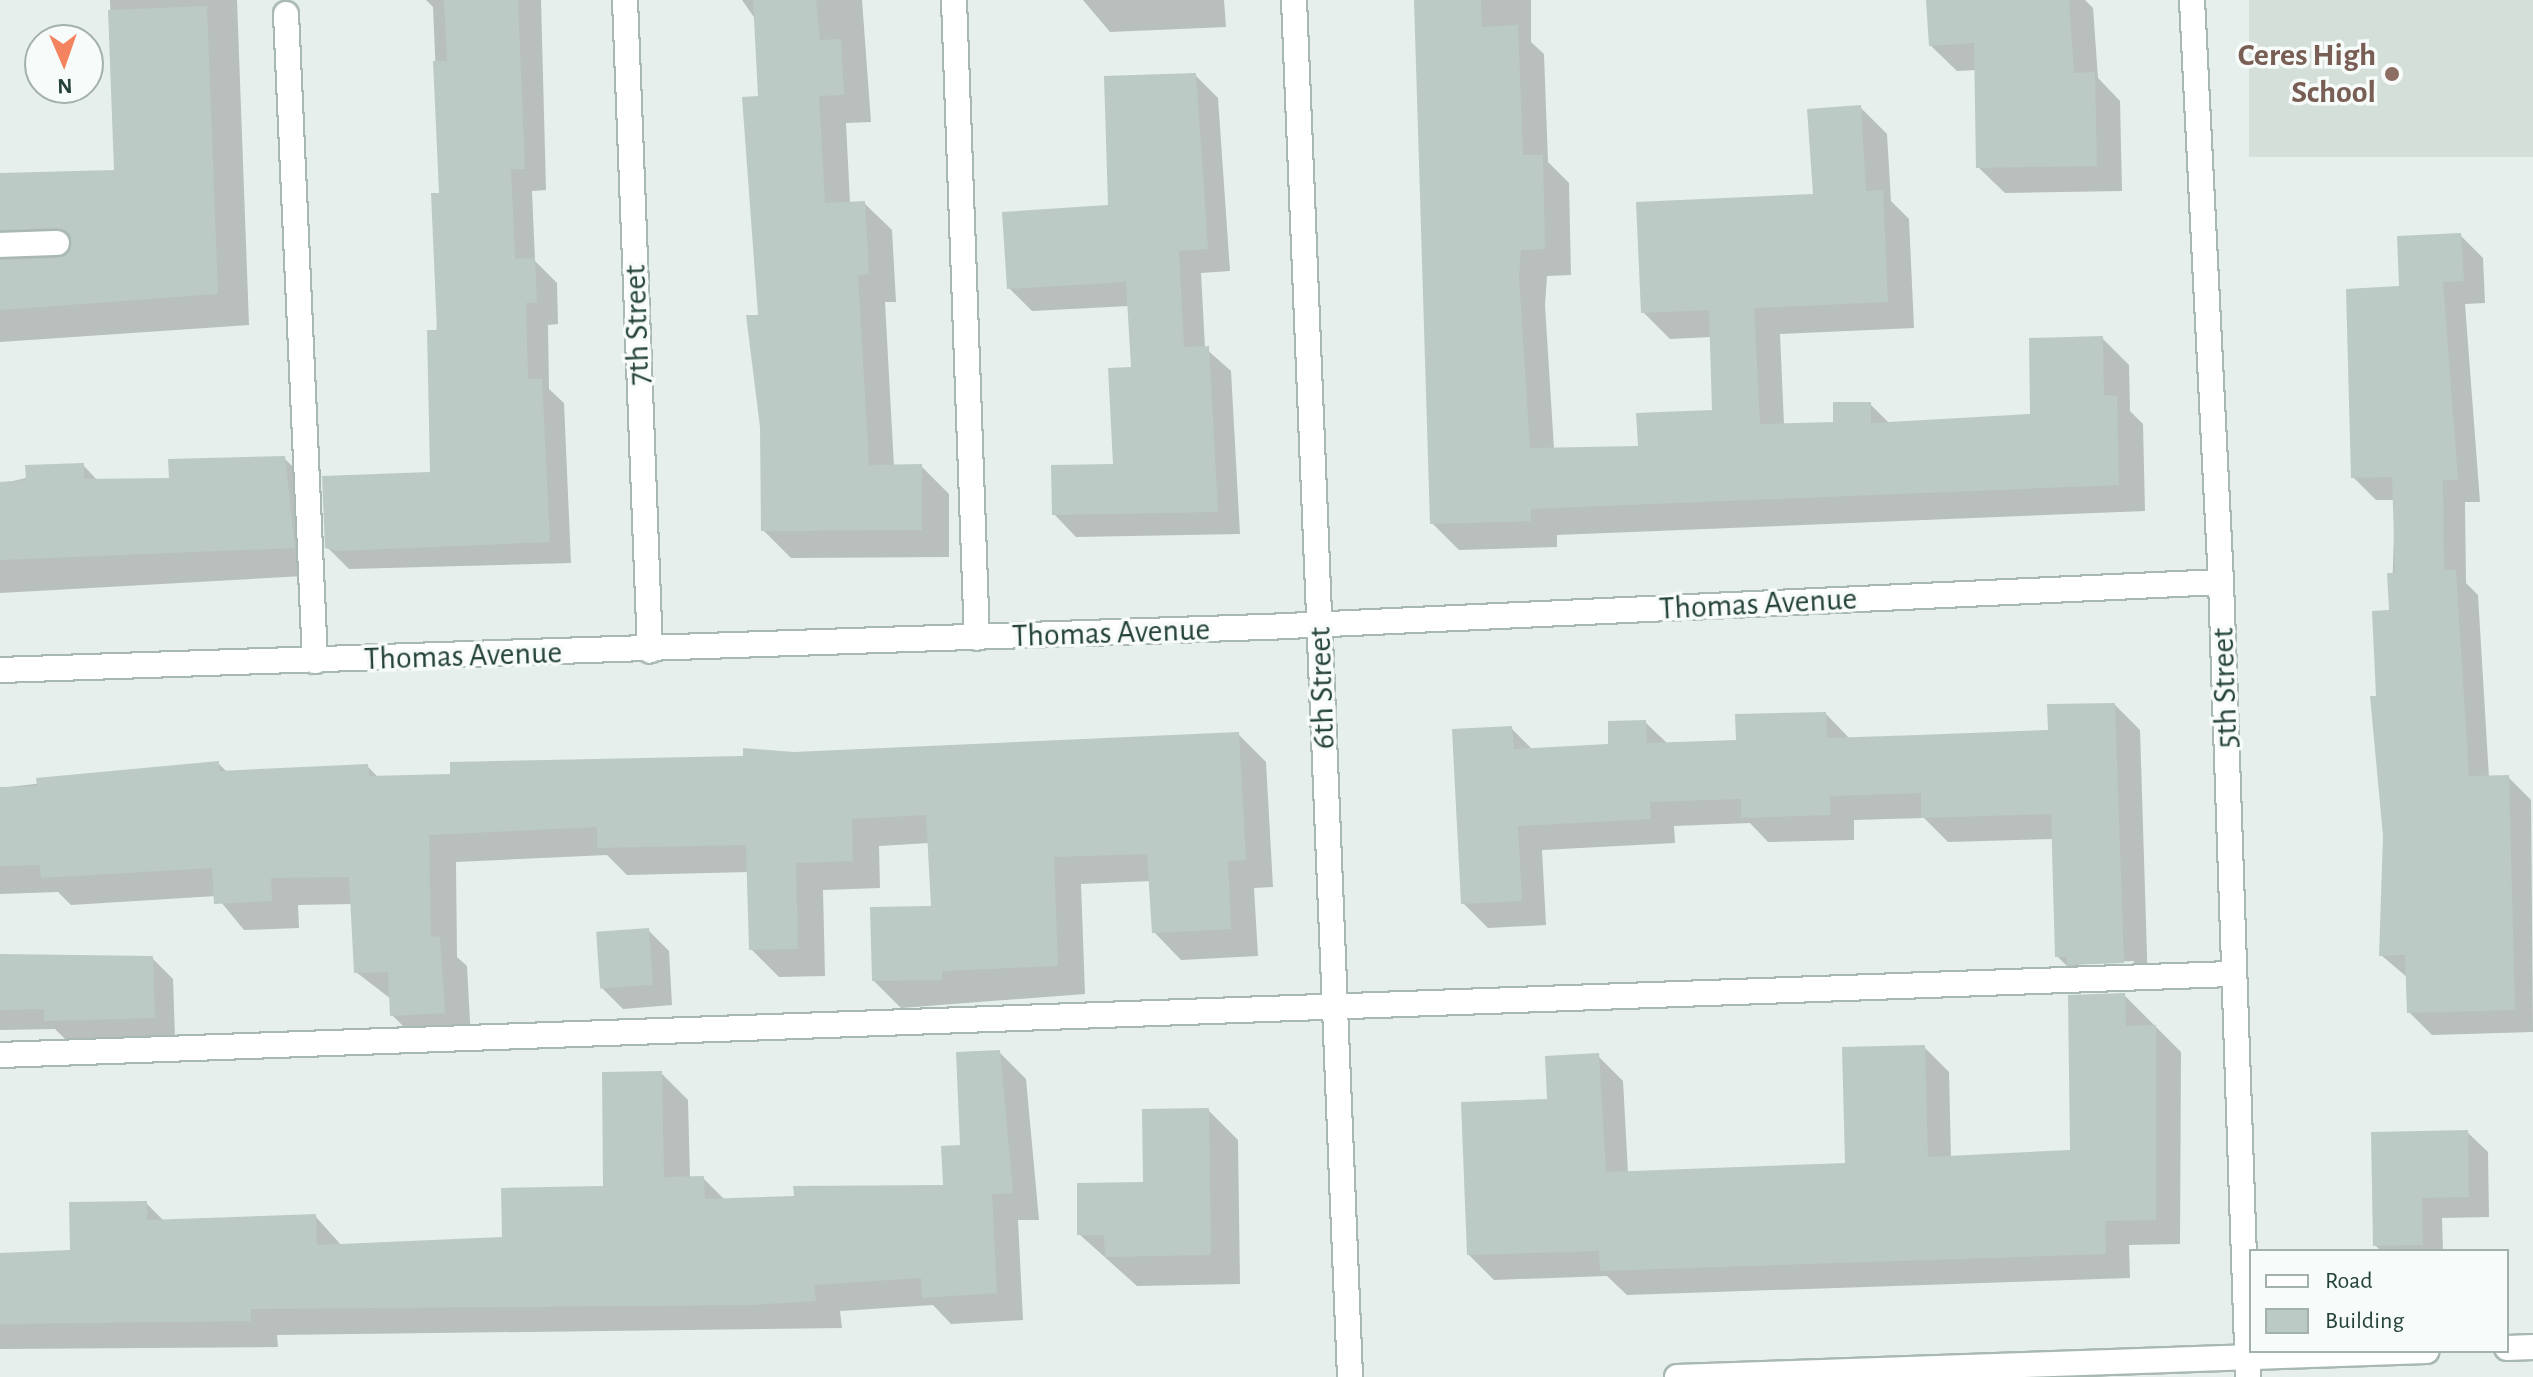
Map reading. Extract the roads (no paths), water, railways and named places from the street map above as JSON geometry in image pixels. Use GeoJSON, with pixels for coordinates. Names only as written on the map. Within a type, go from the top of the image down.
{"type":"FeatureCollection","features":[{"type":"Feature","properties":{"kind":"street","name":"7th Street"},"geometry":{"type":"LineString","coordinates":[[625,0],[650,651]]}},
{"type":"Feature","properties":{"kind":"street"},"geometry":{"type":"LineString","coordinates":[[954,0],[977,638]]}},
{"type":"Feature","properties":{"kind":"street","name":"6th Street"},"geometry":{"type":"LineString","coordinates":[[1294,0],[1350,1377]]}},
{"type":"Feature","properties":{"kind":"street","name":"5th Street"},"geometry":{"type":"LineString","coordinates":[[2192,0],[2221,582],[2248,1367]]}},
{"type":"Feature","properties":{"kind":"street"},"geometry":{"type":"LineString","coordinates":[[286,14],[315,661]]}},
{"type":"Feature","properties":{"kind":"street"},"geometry":{"type":"LineString","coordinates":[[0,245],[57,243]]}},
{"type":"Feature","properties":{"kind":"street","name":"Thomas Avenue"},"geometry":{"type":"LineString","coordinates":[[0,670],[650,651],[1319,625],[2221,582]]}},
{"type":"Feature","properties":{"kind":"street"},"geometry":{"type":"LineString","coordinates":[[0,1055],[2234,974]]}},
{"type":"Feature","properties":{"kind":"street"},"geometry":{"type":"LineString","coordinates":[[2509,1348],[2533,1347]]}},
{"type":"Feature","properties":{"kind":"street"},"geometry":{"type":"LineString","coordinates":[[1677,1377],[2248,1367],[2405,1353]]}},
{"type":"Feature","properties":{"kind":"place","name":"Ceres High School"},"geometry":{"type":"Point","coordinates":[2392,74]}}]}
